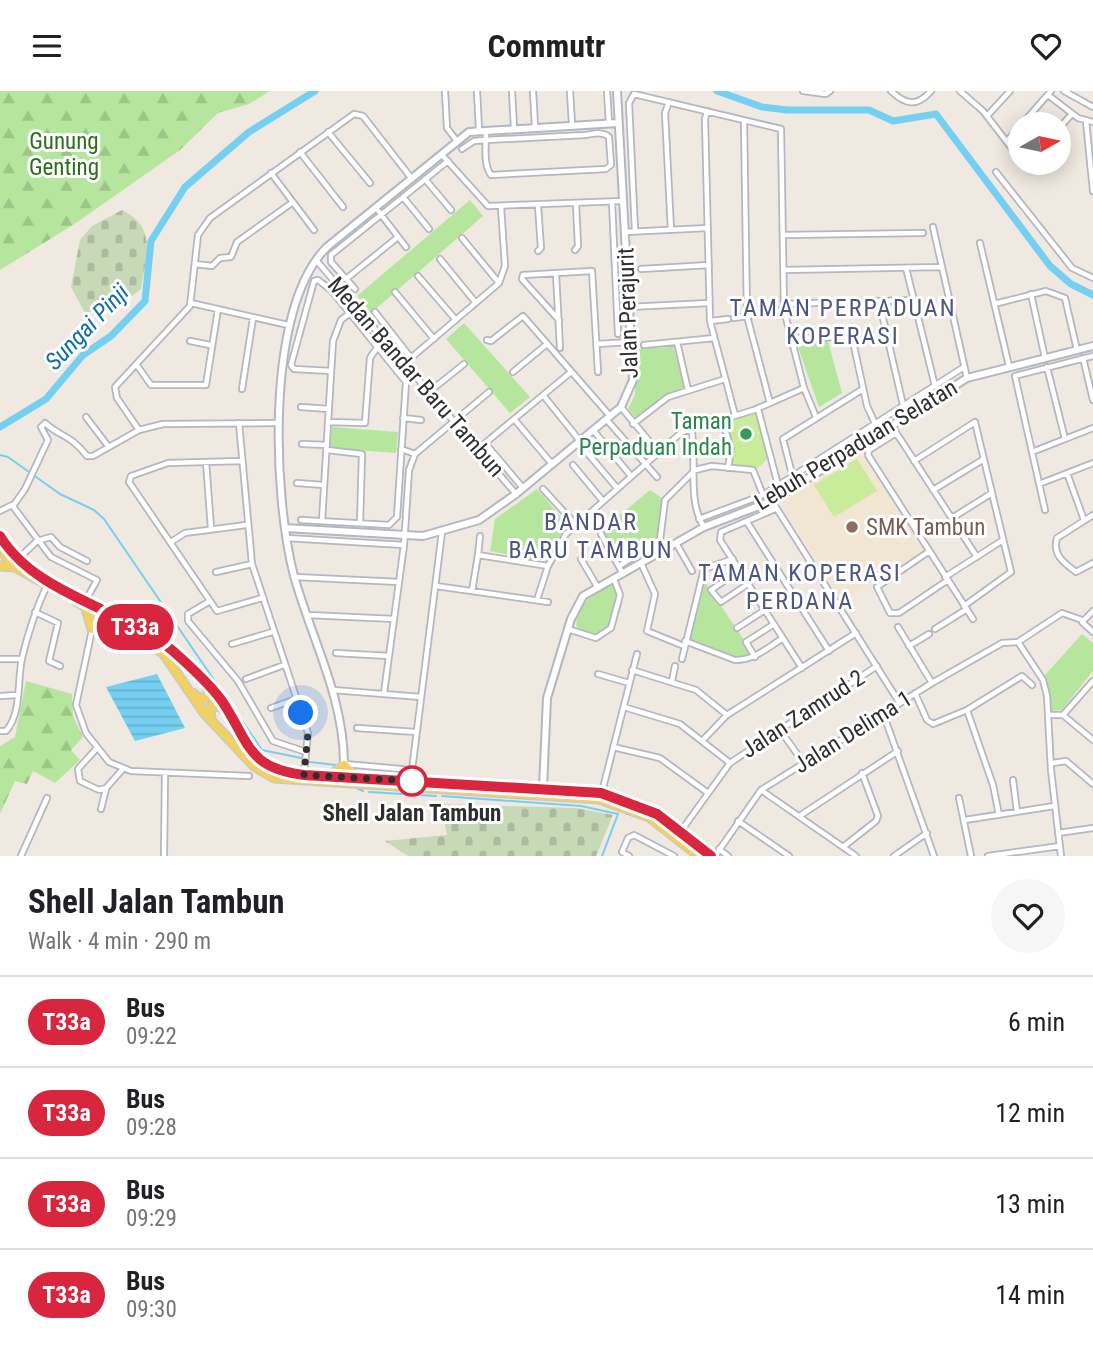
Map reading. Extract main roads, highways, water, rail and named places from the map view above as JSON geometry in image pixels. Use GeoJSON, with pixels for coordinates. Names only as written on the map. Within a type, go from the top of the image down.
{"type":"FeatureCollection","features":[{"type":"Feature","properties":{"kind":"main road"},"geometry":{"type":"LineString","coordinates":[[0,536],[16,563],[163,644],[201,679],[228,713],[257,758],[273,769],[303,779],[328,776],[601,793],[657,814],[713,856]]}},
{"type":"Feature","properties":{"kind":"main road"},"geometry":{"type":"LineString","coordinates":[[0,549],[0,565],[16,563]]}},
{"type":"Feature","properties":{"kind":"main road"},"geometry":{"type":"LineString","coordinates":[[0,549],[47,585],[85,603],[163,653],[211,720],[265,774],[366,785],[599,799],[649,817],[696,855]]}},
{"type":"Feature","properties":{"kind":"main road"},"geometry":{"type":"LineString","coordinates":[[85,603],[92,629],[102,621],[110,621]]}},
{"type":"Feature","properties":{"kind":"main road"},"geometry":{"type":"LineString","coordinates":[[189,690],[198,698],[206,698],[209,691],[201,679]]}},
{"type":"Feature","properties":{"kind":"main road"},"geometry":{"type":"LineString","coordinates":[[211,720],[210,708],[214,704],[228,713]]}},
{"type":"Feature","properties":{"kind":"main road"},"geometry":{"type":"LineString","coordinates":[[328,776],[344,765],[357,778]]}},
{"type":"Feature","properties":{"kind":"water"},"geometry":{"type":"Polygon","coordinates":[[[157,674],[185,728],[135,741],[106,687],[157,674]]]}},
{"type":"Feature","properties":{"kind":"waterway","name":"Sungai Pinji"},"geometry":{"type":"LineString","coordinates":[[0,427],[46,399],[83,355],[111,336],[145,301],[151,241],[185,187],[249,132],[315,91]]}},
{"type":"Feature","properties":{"kind":"waterway","name":"Sungai Pinji"},"geometry":{"type":"LineString","coordinates":[[717,91],[762,107],[787,110],[869,110],[893,121],[936,114],[1050,266],[1071,284],[1093,295]]}},
{"type":"Feature","properties":{"kind":"waterway"},"geometry":{"type":"LineString","coordinates":[[0,455],[8,457],[60,494],[94,510],[104,519],[262,750],[301,758]]}},
{"type":"Feature","properties":{"kind":"waterway"},"geometry":{"type":"LineString","coordinates":[[310,762],[336,765]]}},
{"type":"Feature","properties":{"kind":"waterway"},"geometry":{"type":"LineString","coordinates":[[357,788],[363,791]]}},
{"type":"Feature","properties":{"kind":"waterway"},"geometry":{"type":"LineString","coordinates":[[369,792],[436,796]]}},
{"type":"Feature","properties":{"kind":"waterway"},"geometry":{"type":"LineString","coordinates":[[442,796],[581,806],[618,814],[602,856]]}},
{"type":"Feature","properties":{"kind":"place","name":"Taman Perpaduan Indah"},"geometry":{"type":"Point","coordinates":[746,434]}},
{"type":"Feature","properties":{"kind":"place","name":"SMK Tambun"},"geometry":{"type":"Point","coordinates":[852,527]}},
{"type":"Feature","properties":{"kind":"place","name":"Shell Jalan Tambun"},"geometry":{"type":"Point","coordinates":[412,781]}},
{"type":"Feature","properties":{"kind":"district","name":"TAMAN PERPADUAN KOPERASI"},"geometry":{"type":"Point","coordinates":[843,322]}},
{"type":"Feature","properties":{"kind":"district","name":"BANDAR BARU TAMBUN"},"geometry":{"type":"Point","coordinates":[591,536]}},
{"type":"Feature","properties":{"kind":"district","name":"TAMAN KOPERASI PERDANA"},"geometry":{"type":"Point","coordinates":[800,587]}},
{"type":"Feature","properties":{"kind":"park label","name":"Gunung Genting"},"geometry":{"type":"Point","coordinates":[64,154]}}]}
